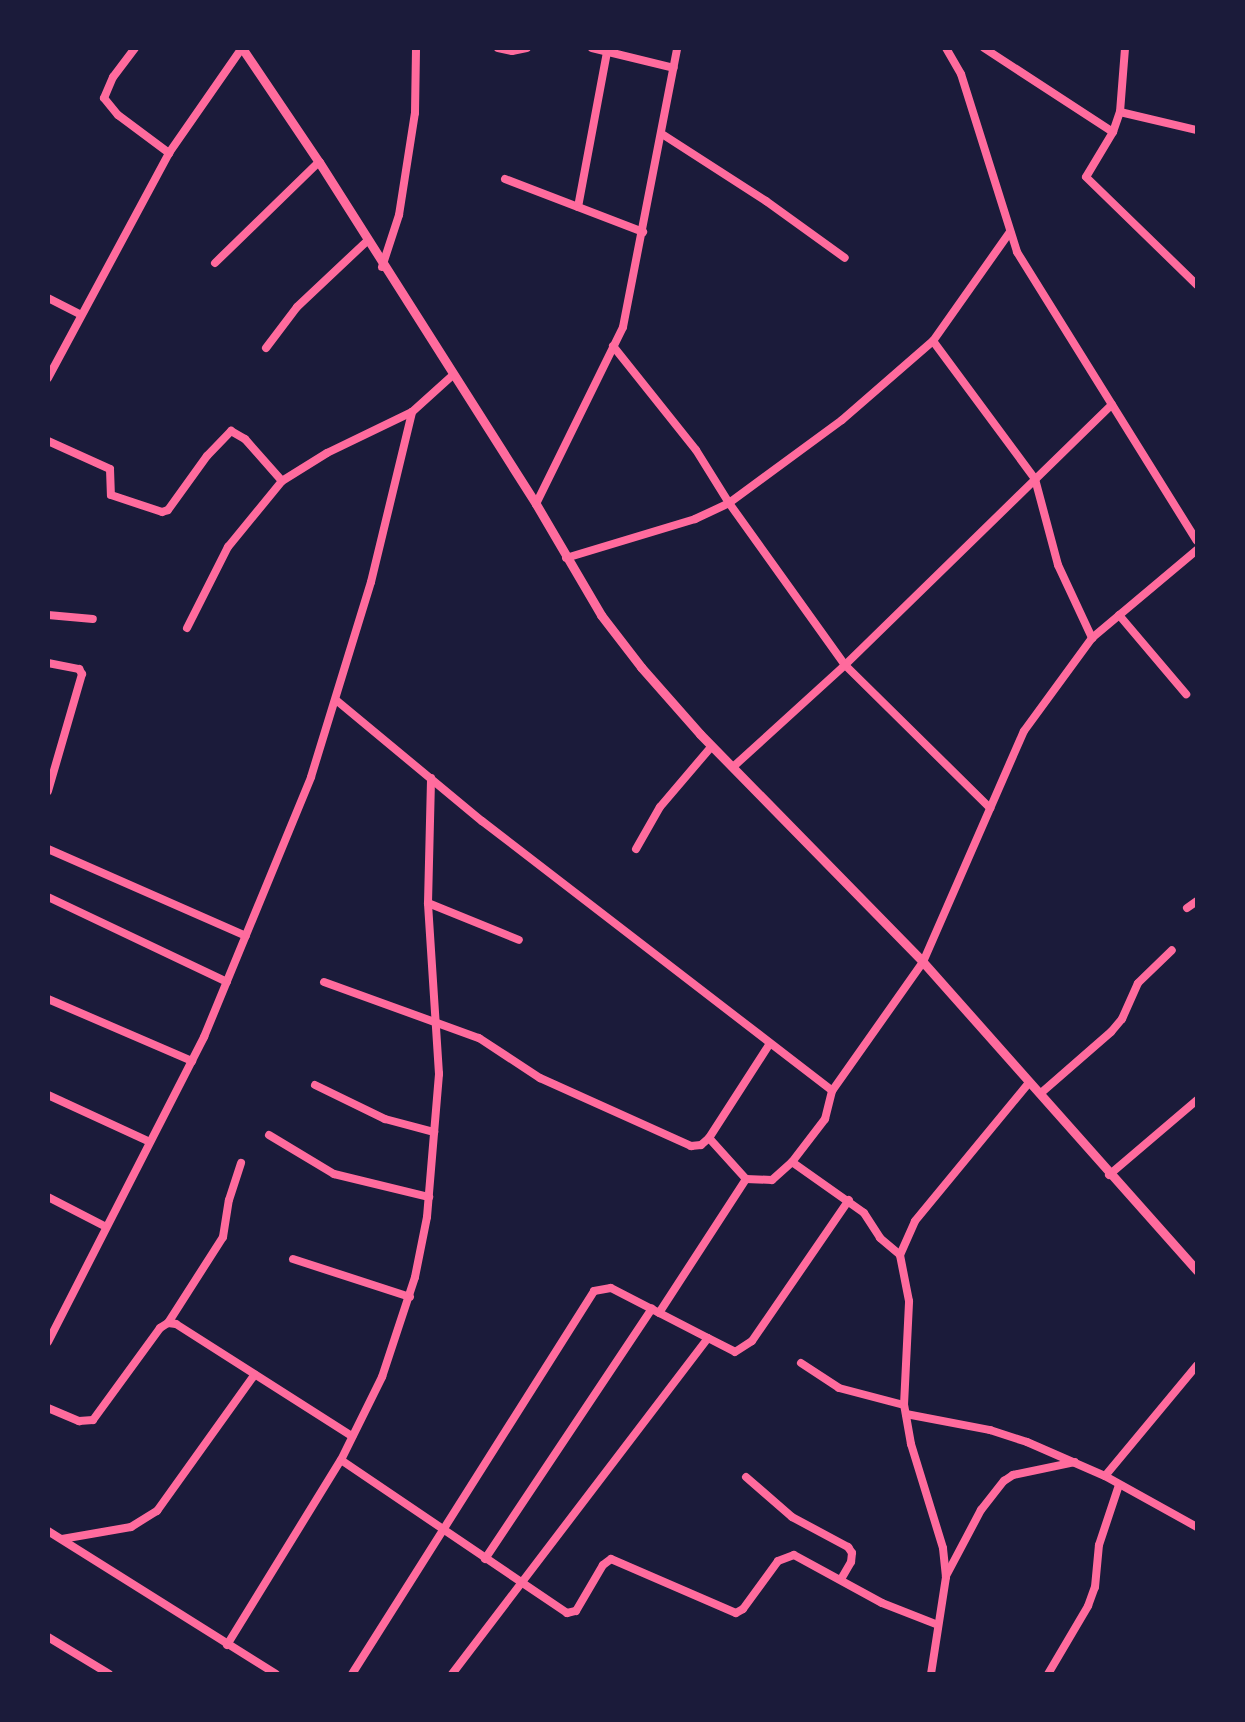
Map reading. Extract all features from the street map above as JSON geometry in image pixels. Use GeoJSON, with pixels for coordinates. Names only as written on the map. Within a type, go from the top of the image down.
{"type":"FeatureCollection","features":[{"type":"Feature","properties":{"kind":"street"},"geometry":{"type":"LineString","coordinates":[[135,48],[113,77],[104,98],[118,115],[169,153]]}},
{"type":"Feature","properties":{"kind":"street"},"geometry":{"type":"LineString","coordinates":[[48,378],[169,153],[242,48],[319,162],[382,267],[536,504],[601,615],[641,667],[712,746],[923,962],[1197,1271]]}},
{"type":"Feature","properties":{"kind":"street"},"geometry":{"type":"LineString","coordinates":[[382,267],[399,215],[406,172],[415,113],[416,48]]}},
{"type":"Feature","properties":{"kind":"street"},"geometry":{"type":"LineString","coordinates":[[498,48],[512,51],[527,48]]}},
{"type":"Feature","properties":{"kind":"street"},"geometry":{"type":"LineString","coordinates":[[592,48],[674,68]]}},
{"type":"Feature","properties":{"kind":"street"},"geometry":{"type":"LineString","coordinates":[[536,504],[623,327],[677,48]]}},
{"type":"Feature","properties":{"kind":"street"},"geometry":{"type":"LineString","coordinates":[[946,48],[961,74],[1017,252],[1197,541]]}},
{"type":"Feature","properties":{"kind":"street"},"geometry":{"type":"LineString","coordinates":[[984,48],[1113,132]]}},
{"type":"Feature","properties":{"kind":"street"},"geometry":{"type":"LineString","coordinates":[[1125,48],[1120,112],[1113,132],[1086,177],[1197,285]]}},
{"type":"Feature","properties":{"kind":"street"},"geometry":{"type":"LineString","coordinates":[[578,207],[607,52]]}},
{"type":"Feature","properties":{"kind":"street"},"geometry":{"type":"LineString","coordinates":[[1120,112],[1197,130]]}},
{"type":"Feature","properties":{"kind":"street"},"geometry":{"type":"LineString","coordinates":[[662,134],[766,201],[845,258]]}},
{"type":"Feature","properties":{"kind":"street"},"geometry":{"type":"LineString","coordinates":[[215,263],[319,162]]}},
{"type":"Feature","properties":{"kind":"street"},"geometry":{"type":"LineString","coordinates":[[505,179],[643,232]]}},
{"type":"Feature","properties":{"kind":"street"},"geometry":{"type":"LineString","coordinates":[[566,558],[695,519],[729,503],[842,420],[933,341],[1010,232]]}},
{"type":"Feature","properties":{"kind":"street"},"geometry":{"type":"LineString","coordinates":[[266,348],[297,307],[368,240]]}},
{"type":"Feature","properties":{"kind":"street"},"geometry":{"type":"LineString","coordinates":[[48,298],[81,315]]}},
{"type":"Feature","properties":{"kind":"street"},"geometry":{"type":"LineString","coordinates":[[933,341],[1035,479],[1058,565],[1092,638]]}},
{"type":"Feature","properties":{"kind":"street"},"geometry":{"type":"LineString","coordinates":[[613,346],[696,450],[729,503],[845,665],[990,808]]}},
{"type":"Feature","properties":{"kind":"street"},"geometry":{"type":"LineString","coordinates":[[187,628],[228,547],[282,481],[327,453],[412,412],[453,375]]}},
{"type":"Feature","properties":{"kind":"street"},"geometry":{"type":"LineString","coordinates":[[733,767],[845,665],[1112,404]]}},
{"type":"Feature","properties":{"kind":"street"},"geometry":{"type":"LineString","coordinates":[[48,1342],[192,1061],[311,777],[371,582],[412,412]]}},
{"type":"Feature","properties":{"kind":"street"},"geometry":{"type":"LineString","coordinates":[[48,441],[110,469],[111,495],[162,512],[168,510],[207,456],[231,431],[245,439],[282,481]]}},
{"type":"Feature","properties":{"kind":"street"},"geometry":{"type":"LineString","coordinates":[[709,1138],[746,1179],[772,1180],[792,1162],[825,1119],[832,1091],[923,962],[1024,731],[1092,638],[1197,550]]}},
{"type":"Feature","properties":{"kind":"street"},"geometry":{"type":"LineString","coordinates":[[48,615],[93,619]]}},
{"type":"Feature","properties":{"kind":"street"},"geometry":{"type":"LineString","coordinates":[[1119,615],[1186,694]]}},
{"type":"Feature","properties":{"kind":"street"},"geometry":{"type":"LineString","coordinates":[[48,663],[79,669],[82,674],[52,765],[48,791]]}},
{"type":"Feature","properties":{"kind":"street"},"geometry":{"type":"LineString","coordinates":[[336,700],[769,1045],[832,1091]]}},
{"type":"Feature","properties":{"kind":"street"},"geometry":{"type":"LineString","coordinates":[[636,849],[660,807],[712,746]]}},
{"type":"Feature","properties":{"kind":"street"},"geometry":{"type":"LineString","coordinates":[[227,1645],[341,1460],[382,1377],[410,1297],[429,1197],[439,1074],[428,903],[431,778]]}},
{"type":"Feature","properties":{"kind":"street"},"geometry":{"type":"LineString","coordinates":[[48,849],[246,936]]}},
{"type":"Feature","properties":{"kind":"street"},"geometry":{"type":"LineString","coordinates":[[48,897],[227,982]]}},
{"type":"Feature","properties":{"kind":"street"},"geometry":{"type":"LineString","coordinates":[[1187,908],[1197,901]]}},
{"type":"Feature","properties":{"kind":"street"},"geometry":{"type":"LineString","coordinates":[[428,903],[519,940]]}},
{"type":"Feature","properties":{"kind":"street"},"geometry":{"type":"LineString","coordinates":[[1041,1093],[1111,1032],[1122,1019],[1138,983],[1172,950]]}},
{"type":"Feature","properties":{"kind":"street"},"geometry":{"type":"LineString","coordinates":[[324,982],[479,1038],[540,1078],[691,1146],[701,1145],[709,1138],[769,1045]]}},
{"type":"Feature","properties":{"kind":"street"},"geometry":{"type":"LineString","coordinates":[[48,999],[192,1061]]}},
{"type":"Feature","properties":{"kind":"street"},"geometry":{"type":"LineString","coordinates":[[931,1674],[946,1577],[943,1548],[911,1444],[905,1409],[909,1301],[900,1255],[915,1221],[1028,1084]]}},
{"type":"Feature","properties":{"kind":"street"},"geometry":{"type":"LineString","coordinates":[[315,1085],[385,1119],[434,1132]]}},
{"type":"Feature","properties":{"kind":"street"},"geometry":{"type":"LineString","coordinates":[[48,1095],[150,1142]]}},
{"type":"Feature","properties":{"kind":"street"},"geometry":{"type":"LineString","coordinates":[[1109,1175],[1197,1100]]}},
{"type":"Feature","properties":{"kind":"street"},"geometry":{"type":"LineString","coordinates":[[269,1135],[343,1178],[429,1197]]}},
{"type":"Feature","properties":{"kind":"street"},"geometry":{"type":"LineString","coordinates":[[792,1162],[849,1200],[864,1213],[880,1238],[900,1255]]}},
{"type":"Feature","properties":{"kind":"street"},"geometry":{"type":"LineString","coordinates":[[48,1408],[79,1421],[93,1420],[160,1328],[168,1323],[223,1237],[229,1200],[241,1163]]}},
{"type":"Feature","properties":{"kind":"street"},"geometry":{"type":"LineString","coordinates":[[485,1559],[746,1179]]}},
{"type":"Feature","properties":{"kind":"street"},"geometry":{"type":"LineString","coordinates":[[48,1197],[106,1227]]}},
{"type":"Feature","properties":{"kind":"street"},"geometry":{"type":"LineString","coordinates":[[352,1674],[594,1291],[611,1288],[735,1352],[752,1341],[849,1200]]}},
{"type":"Feature","properties":{"kind":"street"},"geometry":{"type":"LineString","coordinates":[[293,1259],[410,1297]]}},
{"type":"Feature","properties":{"kind":"street"},"geometry":{"type":"LineString","coordinates":[[168,1323],[176,1324],[352,1436]]}},
{"type":"Feature","properties":{"kind":"street"},"geometry":{"type":"LineString","coordinates":[[452,1674],[708,1338]]}},
{"type":"Feature","properties":{"kind":"street"},"geometry":{"type":"LineString","coordinates":[[801,1363],[839,1388],[905,1409],[1009,1435],[1076,1462],[1197,1527]]}},
{"type":"Feature","properties":{"kind":"street"},"geometry":{"type":"LineString","coordinates":[[1105,1476],[1197,1365]]}},
{"type":"Feature","properties":{"kind":"street"},"geometry":{"type":"LineString","coordinates":[[62,1539],[131,1527],[157,1511],[255,1374]]}},
{"type":"Feature","properties":{"kind":"street"},"geometry":{"type":"LineString","coordinates":[[341,1460],[443,1531],[572,1614],[603,1565],[611,1559],[736,1613],[743,1609],[786,1555],[806,1559],[882,1603],[938,1625]]}},
{"type":"Feature","properties":{"kind":"street"},"geometry":{"type":"LineString","coordinates":[[946,1577],[981,1510],[1004,1481],[1013,1475],[1076,1462]]}},
{"type":"Feature","properties":{"kind":"street"},"geometry":{"type":"LineString","coordinates":[[746,1477],[792,1517],[848,1547],[852,1553],[851,1562],[841,1579]]}},
{"type":"Feature","properties":{"kind":"street"},"geometry":{"type":"LineString","coordinates":[[1048,1674],[1092,1597],[1099,1545],[1119,1485]]}},
{"type":"Feature","properties":{"kind":"street"},"geometry":{"type":"LineString","coordinates":[[48,1531],[276,1674]]}},
{"type":"Feature","properties":{"kind":"street"},"geometry":{"type":"LineString","coordinates":[[48,1637],[109,1674]]}}]}
